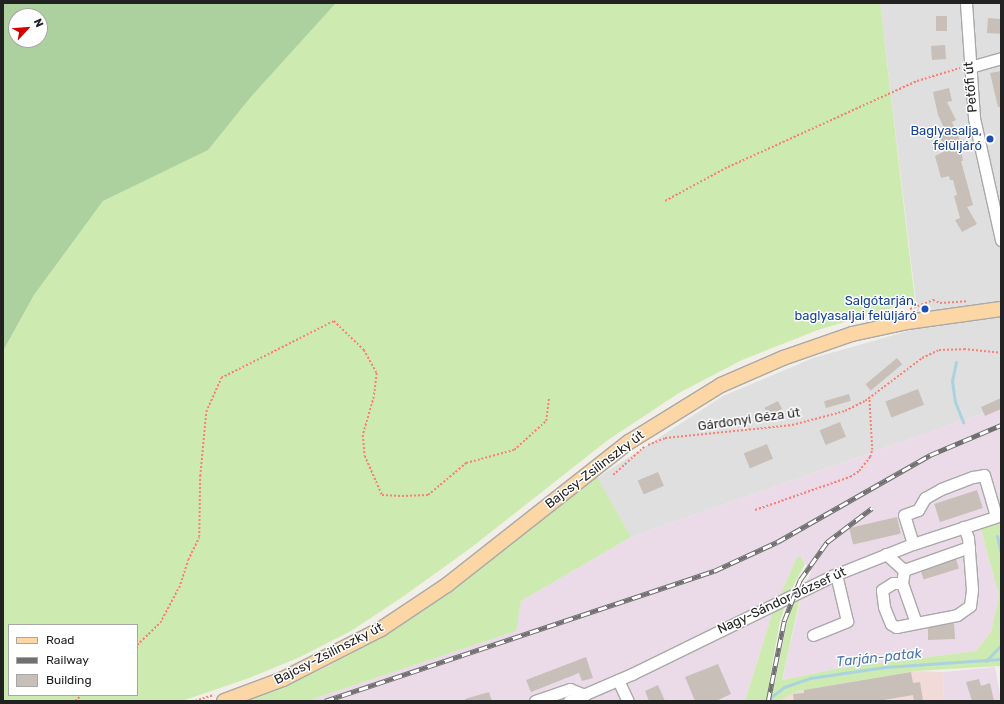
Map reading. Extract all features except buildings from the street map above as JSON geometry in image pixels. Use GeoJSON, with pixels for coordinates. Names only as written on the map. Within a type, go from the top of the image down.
{"type":"FeatureCollection","features":[{"type":"Feature","properties":{"kind":"main road","name":"Bajcsy-Zsilinszky út"},"geometry":{"type":"LineString","coordinates":[[224,701],[283,679],[381,629],[447,585],[629,442],[721,385],[790,355],[852,334],[907,322],[999,309]]}},
{"type":"Feature","properties":{"kind":"street","name":"Petőfi út"},"geometry":{"type":"LineString","coordinates":[[966,3],[976,129],[1001,240]]}},
{"type":"Feature","properties":{"kind":"street"},"geometry":{"type":"LineString","coordinates":[[970,67],[1001,58]]}},
{"type":"Feature","properties":{"kind":"street"},"geometry":{"type":"LineString","coordinates":[[913,544],[904,515],[918,510],[925,498],[941,489],[973,478],[984,475],[999,516]]}},
{"type":"Feature","properties":{"kind":"street","name":"Nagy-Sándor József út"},"geometry":{"type":"LineString","coordinates":[[569,701],[618,680],[836,574],[913,544],[999,516]]}},
{"type":"Feature","properties":{"kind":"street"},"geometry":{"type":"LineString","coordinates":[[902,583],[893,583],[882,590],[884,606],[891,624],[896,627],[957,615],[970,606],[972,589],[968,547],[964,527]]}},
{"type":"Feature","properties":{"kind":"street"},"geometry":{"type":"LineString","coordinates":[[904,570],[968,547]]}},
{"type":"Feature","properties":{"kind":"street"},"geometry":{"type":"LineString","coordinates":[[886,554],[904,570]]}},
{"type":"Feature","properties":{"kind":"street"},"geometry":{"type":"LineString","coordinates":[[904,570],[902,583],[916,623]]}},
{"type":"Feature","properties":{"kind":"street"},"geometry":{"type":"LineString","coordinates":[[813,635],[847,621],[836,574]]}},
{"type":"Feature","properties":{"kind":"street"},"geometry":{"type":"LineString","coordinates":[[618,680],[628,701]]}},
{"type":"Feature","properties":{"kind":"street"},"geometry":{"type":"LineString","coordinates":[[535,701],[570,688],[585,695]]}},
{"type":"Feature","properties":{"kind":"path"},"geometry":{"type":"LineString","coordinates":[[664,201],[728,167],[917,81],[943,72],[970,67]]}},
{"type":"Feature","properties":{"kind":"path"},"geometry":{"type":"LineString","coordinates":[[138,644],[160,624],[179,588],[188,560],[199,537],[200,476],[206,412],[221,378],[334,321],[364,350],[377,373],[374,397],[363,435],[364,456],[382,495],[389,496],[428,495],[466,463],[514,450],[546,421],[549,398]]}},
{"type":"Feature","properties":{"kind":"path","name":"Gárdonyi Géza út"},"geometry":{"type":"LineString","coordinates":[[613,475],[645,446],[661,439],[792,425],[845,411],[869,397],[922,358],[939,350],[964,349],[1001,353]]}},
{"type":"Feature","properties":{"kind":"path"},"geometry":{"type":"LineString","coordinates":[[756,510],[845,479],[859,471],[870,457],[872,450],[869,397]]}},
{"type":"Feature","properties":{"kind":"shaded area"},"geometry":{"type":"Polygon","coordinates":[[[880,3],[1001,3],[1001,407],[631,537],[597,478],[723,396],[813,358],[919,328],[880,3]]]}},
{"type":"Feature","properties":{"kind":"shaded area"},"geometry":{"type":"Polygon","coordinates":[[[1001,407],[1001,515],[979,522],[999,596],[991,632],[976,651],[840,668],[782,680],[803,589],[811,572],[801,557],[797,557],[772,614],[745,701],[307,701],[515,631],[521,601],[631,537],[1001,407]]]}},
{"type":"Feature","properties":{"kind":"shaded area"},"geometry":{"type":"Polygon","coordinates":[[[995,667],[1001,701],[944,701],[943,672],[995,667]]]}},
{"type":"Feature","properties":{"kind":"shaded area"},"geometry":{"type":"Polygon","coordinates":[[[915,671],[943,672],[944,701],[779,701],[798,691],[915,671]]]}},
{"type":"Feature","properties":{"kind":"green space"},"geometry":{"type":"Polygon","coordinates":[[[3,3],[336,3],[250,98],[208,150],[103,201],[34,295],[3,351],[3,3]]]}},
{"type":"Feature","properties":{"kind":"green space"},"geometry":{"type":"Polygon","coordinates":[[[336,3],[880,3],[915,301],[818,330],[742,360],[679,393],[608,440],[472,547],[401,598],[351,631],[300,657],[249,678],[182,701],[3,701],[3,351],[34,295],[103,201],[208,149],[250,98],[336,3]]]}},
{"type":"Feature","properties":{"kind":"green space"},"geometry":{"type":"Polygon","coordinates":[[[597,477],[631,537],[521,601],[516,631],[307,701],[246,701],[320,670],[386,635],[452,590],[597,477]]]}},
{"type":"Feature","properties":{"kind":"green space"},"geometry":{"type":"Polygon","coordinates":[[[1001,515],[1001,666],[915,671],[798,691],[779,701],[745,701],[772,614],[797,557],[801,557],[805,564],[790,592],[780,621],[769,682],[775,683],[787,623],[794,598],[801,594],[782,680],[840,668],[976,651],[991,632],[999,596],[979,522],[1001,515]]]}},
{"type":"Feature","properties":{"kind":"waterway"},"geometry":{"type":"LineString","coordinates":[[956,362],[952,381],[955,402],[963,422]]}},
{"type":"Feature","properties":{"kind":"waterway"},"geometry":{"type":"LineString","coordinates":[[997,536],[1001,553]]}},
{"type":"Feature","properties":{"kind":"waterway"},"geometry":{"type":"LineString","coordinates":[[986,661],[1001,645]]}},
{"type":"Feature","properties":{"kind":"waterway","name":"Tarján-patak"},"geometry":{"type":"LineString","coordinates":[[766,701],[784,687],[810,678],[885,667],[1001,659]]}},
{"type":"Feature","properties":{"kind":"railway"},"geometry":{"type":"LineString","coordinates":[[325,701],[714,571],[777,542],[930,455],[1001,425]]}},
{"type":"Feature","properties":{"kind":"railway"},"geometry":{"type":"LineString","coordinates":[[768,701],[784,621],[800,580],[827,542],[872,508]]}},
{"type":"Feature","properties":{"kind":"place","name":"Baglyasalja, felüljáró"},"geometry":{"type":"Point","coordinates":[990,139]}},
{"type":"Feature","properties":{"kind":"place","name":"Salgótarján, baglyasaljai felüljáró"},"geometry":{"type":"Point","coordinates":[925,309]}}]}
